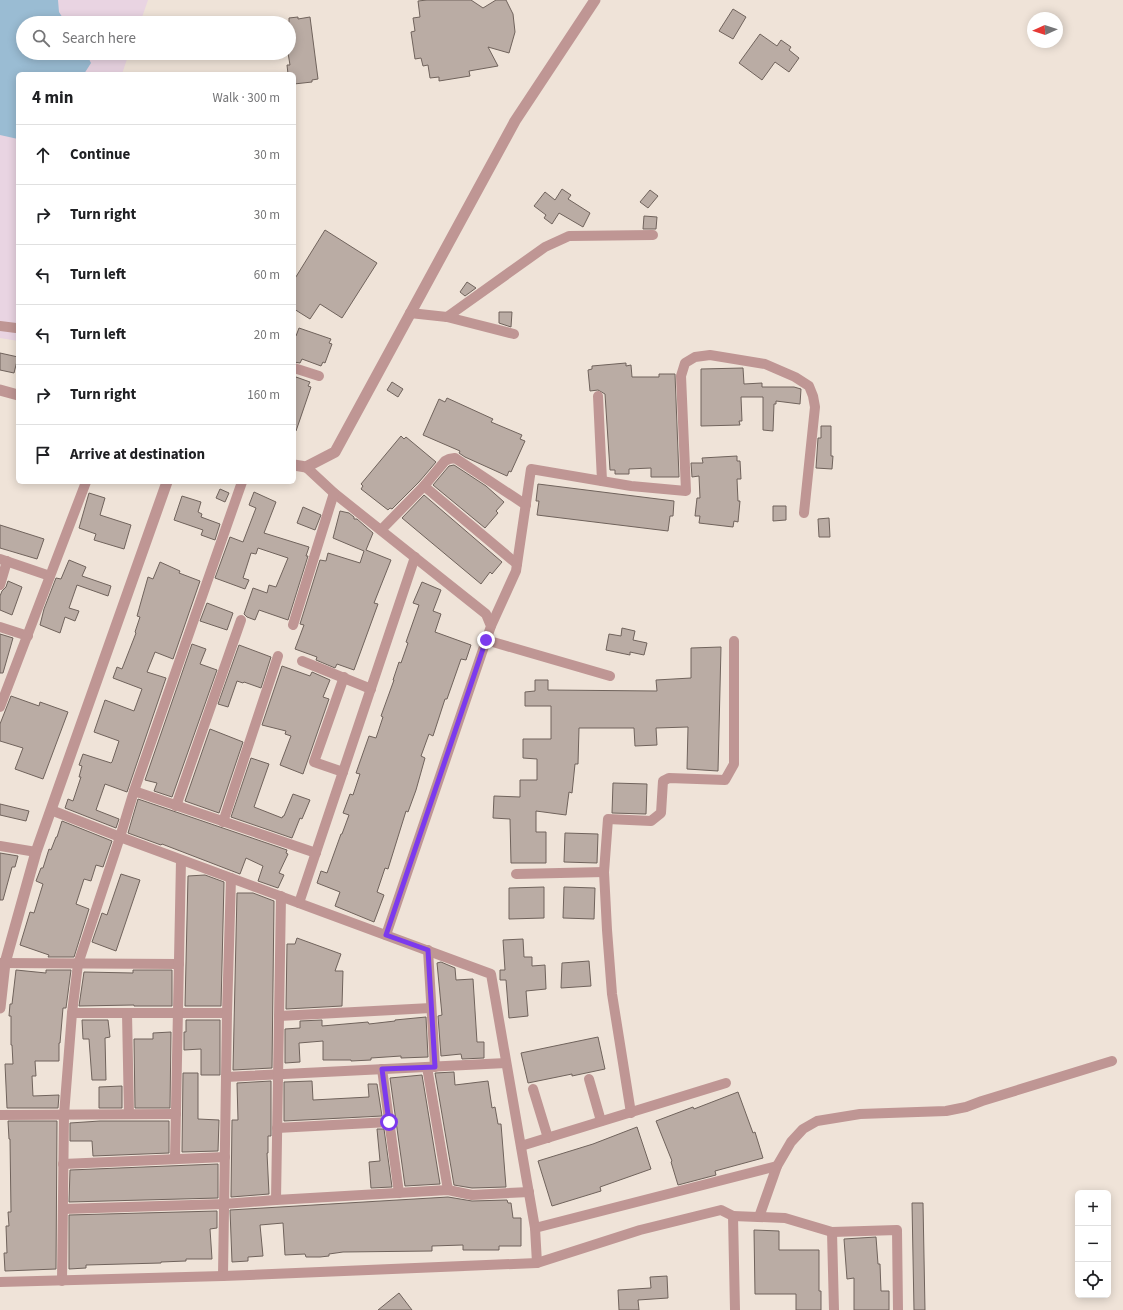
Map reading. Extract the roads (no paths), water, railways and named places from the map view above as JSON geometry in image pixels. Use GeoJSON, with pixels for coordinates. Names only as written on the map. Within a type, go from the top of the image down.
{"type":"FeatureCollection","features":[{"type":"Feature","properties":{"kind":"street"},"geometry":{"type":"LineString","coordinates":[[306,467],[335,452],[515,121],[595,0]]}},
{"type":"Feature","properties":{"kind":"street"},"geometry":{"type":"LineString","coordinates":[[447,317],[545,247],[569,236],[653,235]]}},
{"type":"Feature","properties":{"kind":"street"},"geometry":{"type":"LineString","coordinates":[[410,313],[447,317],[514,334]]}},
{"type":"Feature","properties":{"kind":"street"},"geometry":{"type":"LineString","coordinates":[[0,326],[16,328]]}},
{"type":"Feature","properties":{"kind":"street"},"geometry":{"type":"LineString","coordinates":[[386,935],[491,626],[516,571],[531,469],[631,486],[686,491],[681,376],[684,363],[695,357],[710,355],[765,364],[795,377],[809,386],[815,407],[804,512]]}},
{"type":"Feature","properties":{"kind":"street"},"geometry":{"type":"LineString","coordinates":[[296,369],[319,376]]}},
{"type":"Feature","properties":{"kind":"street"},"geometry":{"type":"LineString","coordinates":[[0,390],[16,394]]}},
{"type":"Feature","properties":{"kind":"street"},"geometry":{"type":"LineString","coordinates":[[598,396],[602,481]]}},
{"type":"Feature","properties":{"kind":"street"},"geometry":{"type":"LineString","coordinates":[[381,530],[424,486],[445,461],[449,459],[455,458],[526,505]]}},
{"type":"Feature","properties":{"kind":"street"},"geometry":{"type":"LineString","coordinates":[[296,465],[306,467],[334,493],[486,614],[491,626]]}},
{"type":"Feature","properties":{"kind":"street"},"geometry":{"type":"LineString","coordinates":[[0,707],[85,484]]}},
{"type":"Feature","properties":{"kind":"street"},"geometry":{"type":"LineString","coordinates":[[0,1008],[3,963],[36,852],[166,484]]}},
{"type":"Feature","properties":{"kind":"street"},"geometry":{"type":"LineString","coordinates":[[62,1281],[64,1115],[72,1013],[78,964],[134,791],[241,484]]}},
{"type":"Feature","properties":{"kind":"street"},"geometry":{"type":"LineString","coordinates":[[424,486],[517,564]]}},
{"type":"Feature","properties":{"kind":"street"},"geometry":{"type":"LineString","coordinates":[[293,625],[334,493]]}},
{"type":"Feature","properties":{"kind":"street"},"geometry":{"type":"LineString","coordinates":[[299,903],[415,557]]}},
{"type":"Feature","properties":{"kind":"street"},"geometry":{"type":"LineString","coordinates":[[0,585],[4,560],[50,576]]}},
{"type":"Feature","properties":{"kind":"street"},"geometry":{"type":"LineString","coordinates":[[176,806],[241,620]]}},
{"type":"Feature","properties":{"kind":"street"},"geometry":{"type":"LineString","coordinates":[[0,627],[28,636]]}},
{"type":"Feature","properties":{"kind":"street"},"geometry":{"type":"LineString","coordinates":[[486,640],[610,676]]}},
{"type":"Feature","properties":{"kind":"street"},"geometry":{"type":"LineString","coordinates":[[630,1113],[612,994],[607,930],[604,872],[608,819],[651,821],[661,813],[663,781],[669,778],[725,780],[734,764],[734,641]]}},
{"type":"Feature","properties":{"kind":"street"},"geometry":{"type":"LineString","coordinates":[[223,822],[278,656]]}},
{"type":"Feature","properties":{"kind":"street"},"geometry":{"type":"LineString","coordinates":[[302,661],[371,689]]}},
{"type":"Feature","properties":{"kind":"street"},"geometry":{"type":"LineString","coordinates":[[343,772],[314,762],[344,677]]}},
{"type":"Feature","properties":{"kind":"street"},"geometry":{"type":"LineString","coordinates":[[134,791],[316,853]]}},
{"type":"Feature","properties":{"kind":"street"},"geometry":{"type":"LineString","coordinates":[[51,810],[181,860],[491,974],[535,1228],[538,1263]]}},
{"type":"Feature","properties":{"kind":"street"},"geometry":{"type":"LineString","coordinates":[[0,846],[36,852]]}},
{"type":"Feature","properties":{"kind":"street"},"geometry":{"type":"LineString","coordinates":[[176,1159],[181,860]]}},
{"type":"Feature","properties":{"kind":"street"},"geometry":{"type":"LineString","coordinates":[[516,874],[604,872]]}},
{"type":"Feature","properties":{"kind":"street"},"geometry":{"type":"LineString","coordinates":[[223,1276],[227,1013],[231,878]]}},
{"type":"Feature","properties":{"kind":"street"},"geometry":{"type":"LineString","coordinates":[[276,1200],[281,896]]}},
{"type":"Feature","properties":{"kind":"street"},"geometry":{"type":"LineString","coordinates":[[428,950],[431,1008],[431,1067],[448,1190]]}},
{"type":"Feature","properties":{"kind":"street"},"geometry":{"type":"LineString","coordinates":[[3,963],[179,964]]}},
{"type":"Feature","properties":{"kind":"street"},"geometry":{"type":"LineString","coordinates":[[279,1016],[431,1008]]}},
{"type":"Feature","properties":{"kind":"street"},"geometry":{"type":"LineString","coordinates":[[72,1013],[227,1013]]}},
{"type":"Feature","properties":{"kind":"street"},"geometry":{"type":"LineString","coordinates":[[128,1013],[129,1114]]}},
{"type":"Feature","properties":{"kind":"street"},"geometry":{"type":"LineString","coordinates":[[759,1217],[777,1166],[791,1142],[803,1129],[817,1121],[860,1114],[946,1111],[966,1107],[1112,1060]]}},
{"type":"Feature","properties":{"kind":"street"},"geometry":{"type":"LineString","coordinates":[[226,1077],[506,1063]]}},
{"type":"Feature","properties":{"kind":"street"},"geometry":{"type":"LineString","coordinates":[[382,1069],[399,1193]]}},
{"type":"Feature","properties":{"kind":"street"},"geometry":{"type":"LineString","coordinates":[[589,1079],[601,1121]]}},
{"type":"Feature","properties":{"kind":"street"},"geometry":{"type":"LineString","coordinates":[[521,1146],[726,1083]]}},
{"type":"Feature","properties":{"kind":"street"},"geometry":{"type":"LineString","coordinates":[[533,1090],[548,1138]]}},
{"type":"Feature","properties":{"kind":"street"},"geometry":{"type":"LineString","coordinates":[[0,1115],[176,1114]]}},
{"type":"Feature","properties":{"kind":"street"},"geometry":{"type":"LineString","coordinates":[[277,1128],[389,1122]]}},
{"type":"Feature","properties":{"kind":"street"},"geometry":{"type":"LineString","coordinates":[[63,1164],[225,1157]]}},
{"type":"Feature","properties":{"kind":"street"},"geometry":{"type":"LineString","coordinates":[[535,1228],[777,1166]]}},
{"type":"Feature","properties":{"kind":"street"},"geometry":{"type":"LineString","coordinates":[[63,1209],[224,1204],[448,1190],[472,1195],[529,1192]]}},
{"type":"Feature","properties":{"kind":"street"},"geometry":{"type":"LineString","coordinates":[[0,1282],[223,1276],[538,1263],[640,1230],[721,1210],[733,1216],[785,1218],[832,1232],[897,1230],[898,1310]]}},
{"type":"Feature","properties":{"kind":"street"},"geometry":{"type":"LineString","coordinates":[[733,1216],[735,1310]]}},
{"type":"Feature","properties":{"kind":"street"},"geometry":{"type":"LineString","coordinates":[[832,1232],[834,1310]]}},
{"type":"Feature","properties":{"kind":"water"},"geometry":{"type":"Polygon","coordinates":[[[0,0],[58,0],[59,12],[62,16],[16,16],[16,60],[90,60],[91,63],[85,72],[16,72],[16,139],[0,135],[0,0]]]}}]}
